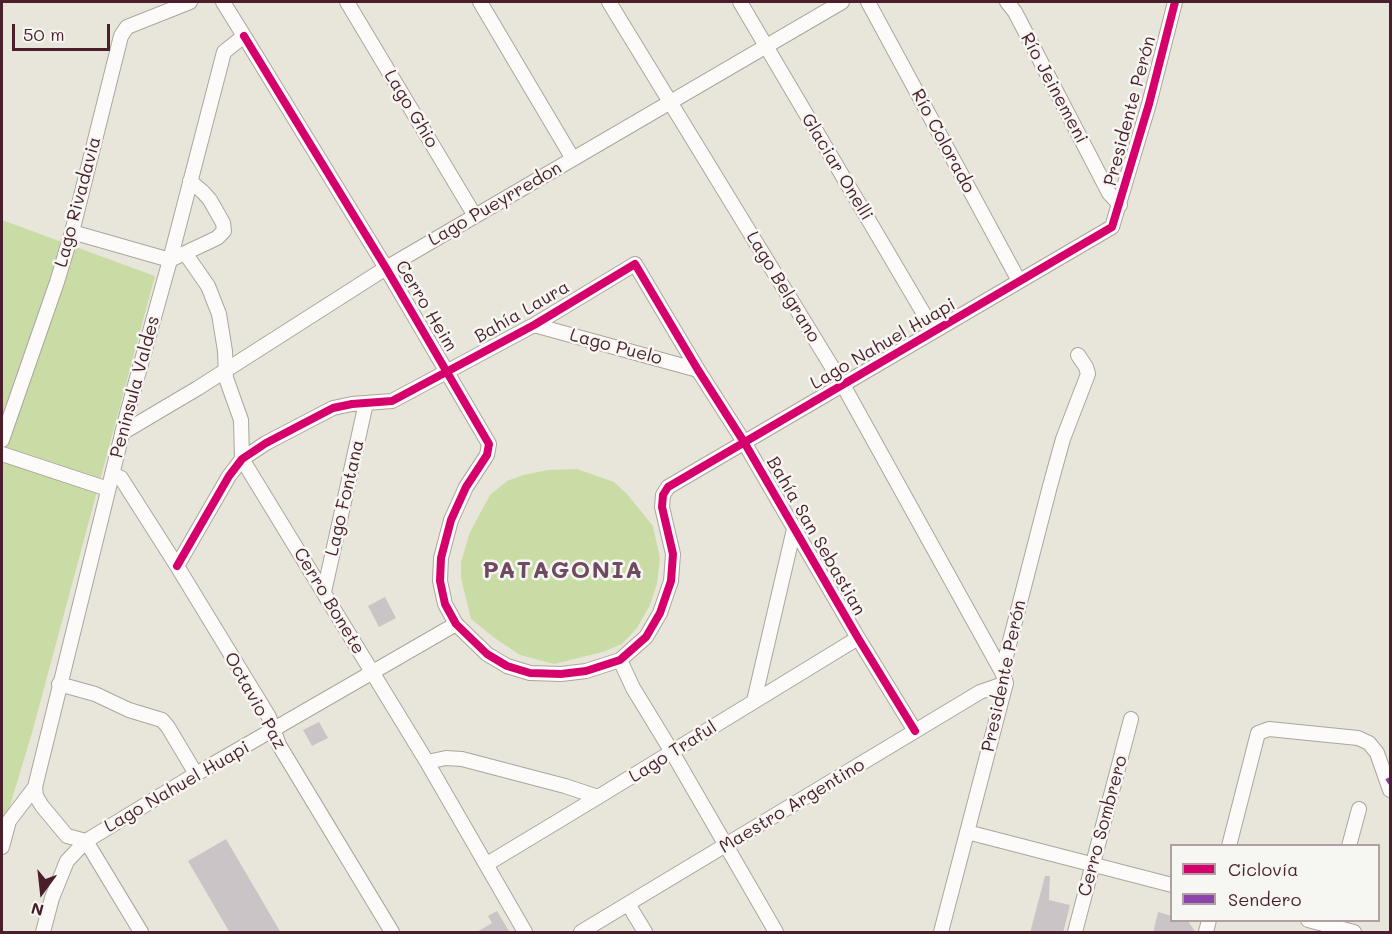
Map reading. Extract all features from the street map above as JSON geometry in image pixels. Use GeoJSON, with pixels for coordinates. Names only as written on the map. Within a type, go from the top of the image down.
{"type":"FeatureCollection","features":[{"type":"Feature","properties":{"kind":"street","name":"Lago Rivadavia"},"geometry":{"type":"LineString","coordinates":[[2,440],[72,232],[120,36],[127,27],[190,2]]}},
{"type":"Feature","properties":{"kind":"street"},"geometry":{"type":"LineString","coordinates":[[223,2],[244,36]]}},
{"type":"Feature","properties":{"kind":"street","name":"Lago Ghio"},"geometry":{"type":"LineString","coordinates":[[347,2],[475,216]]}},
{"type":"Feature","properties":{"kind":"street"},"geometry":{"type":"LineString","coordinates":[[480,2],[573,159]]}},
{"type":"Feature","properties":{"kind":"street","name":"Lago Belgrano"},"geometry":{"type":"LineString","coordinates":[[609,2],[843,385],[1004,678]]}},
{"type":"Feature","properties":{"kind":"street","name":"Glaciar Onelli"},"geometry":{"type":"LineString","coordinates":[[740,2],[934,331]]}},
{"type":"Feature","properties":{"kind":"street","name":"Lago Pueyrredon"},"geometry":{"type":"LineString","coordinates":[[122,433],[198,388],[386,268],[842,2]]}},
{"type":"Feature","properties":{"kind":"street","name":"Río Colorado"},"geometry":{"type":"LineString","coordinates":[[868,2],[1018,281]]}},
{"type":"Feature","properties":{"kind":"street","name":"Río Jeinemeni"},"geometry":{"type":"LineString","coordinates":[[1007,2],[1015,12],[1110,193],[1120,205]]}},
{"type":"Feature","properties":{"kind":"street","name":"Presidente Perón"},"geometry":{"type":"LineString","coordinates":[[1112,227],[1149,104],[1175,2]]}},
{"type":"Feature","properties":{"kind":"street","name":"Peninsula Valdes"},"geometry":{"type":"LineString","coordinates":[[2,847],[9,821],[35,787],[122,433],[224,52],[244,36]]}},
{"type":"Feature","properties":{"kind":"street","name":"Cerro Heim"},"geometry":{"type":"LineString","coordinates":[[244,36],[386,268],[489,444],[487,455],[466,487],[451,520],[441,558],[441,581],[445,604],[456,624],[487,654],[507,666],[530,673],[561,674],[586,671],[620,660],[646,637],[660,613],[671,581],[673,554],[662,507],[663,495],[668,487]]}},
{"type":"Feature","properties":{"kind":"street"},"geometry":{"type":"LineString","coordinates":[[72,232],[170,260],[185,254],[217,238],[224,231],[223,223],[210,200],[190,181]]}},
{"type":"Feature","properties":{"kind":"street","name":"Lago Nahuel Huapi"},"geometry":{"type":"LineString","coordinates":[[668,487],[1112,227]]}},
{"type":"Feature","properties":{"kind":"street"},"geometry":{"type":"LineString","coordinates":[[185,254],[208,286],[219,314],[228,383],[241,420],[242,459]]}},
{"type":"Feature","properties":{"kind":"street","name":"Bahía Laura"},"geometry":{"type":"LineString","coordinates":[[177,566],[229,476],[242,459],[266,443],[333,408],[392,400],[534,325],[635,264]]}},
{"type":"Feature","properties":{"kind":"street","name":"Bahía San Sebastian"},"geometry":{"type":"LineString","coordinates":[[635,264],[744,442],[915,731]]}},
{"type":"Feature","properties":{"kind":"street","name":"Lago Puelo"},"geometry":{"type":"LineString","coordinates":[[534,325],[698,370]]}},
{"type":"Feature","properties":{"kind":"street","name":"Presidente Perón"},"geometry":{"type":"LineString","coordinates":[[941,933],[1063,439],[1088,374],[1078,355]]}},
{"type":"Feature","properties":{"kind":"street","name":"Lago Fontana"},"geometry":{"type":"LineString","coordinates":[[324,592],[366,404]]}},
{"type":"Feature","properties":{"kind":"street"},"geometry":{"type":"LineString","coordinates":[[2,454],[108,489]]}},
{"type":"Feature","properties":{"kind":"street","name":"Cerro Bonete"},"geometry":{"type":"LineString","coordinates":[[242,459],[427,762],[525,933]]}},
{"type":"Feature","properties":{"kind":"street","name":"Octavio Paz"},"geometry":{"type":"LineString","coordinates":[[112,474],[121,478],[177,566],[269,717],[279,745],[392,933]]}},
{"type":"Feature","properties":{"kind":"street"},"geometry":{"type":"LineString","coordinates":[[754,701],[794,529]]}},
{"type":"Feature","properties":{"kind":"street","name":"Lago Nahuel Huapi"},"geometry":{"type":"LineString","coordinates":[[86,841],[196,774],[456,624]]}},
{"type":"Feature","properties":{"kind":"street","name":"Lago Traful"},"geometry":{"type":"LineString","coordinates":[[487,864],[858,638]]}},
{"type":"Feature","properties":{"kind":"street"},"geometry":{"type":"LineString","coordinates":[[620,660],[633,688],[776,933]]}},
{"type":"Feature","properties":{"kind":"street","name":"Maestro Argentino"},"geometry":{"type":"LineString","coordinates":[[581,933],[1004,678]]}},
{"type":"Feature","properties":{"kind":"street"},"geometry":{"type":"LineString","coordinates":[[59,684],[95,694],[129,710],[162,720],[196,774]]}},
{"type":"Feature","properties":{"kind":"street","name":"Cerro Sombrero"},"geometry":{"type":"LineString","coordinates":[[1075,933],[1131,719]]}},
{"type":"Feature","properties":{"kind":"street"},"geometry":{"type":"LineString","coordinates":[[1229,844],[1258,733],[1269,729],[1358,738],[1369,744],[1377,753],[1390,790]]}},
{"type":"Feature","properties":{"kind":"street"},"geometry":{"type":"LineString","coordinates":[[427,762],[446,758],[462,759],[598,797]]}},
{"type":"Feature","properties":{"kind":"street"},"geometry":{"type":"LineString","coordinates":[[35,787],[36,796],[42,806],[67,836],[86,841],[141,933]]}},
{"type":"Feature","properties":{"kind":"street"},"geometry":{"type":"LineString","coordinates":[[2,807],[17,810]]}},
{"type":"Feature","properties":{"kind":"street"},"geometry":{"type":"LineString","coordinates":[[1350,844],[1359,809]]}},
{"type":"Feature","properties":{"kind":"street"},"geometry":{"type":"LineString","coordinates":[[967,832],[1170,884]]}},
{"type":"Feature","properties":{"kind":"street"},"geometry":{"type":"LineString","coordinates":[[43,933],[52,898],[67,861],[86,841]]}},
{"type":"Feature","properties":{"kind":"street"},"geometry":{"type":"LineString","coordinates":[[628,904],[645,933]]}},
{"type":"Feature","properties":{"kind":"street"},"geometry":{"type":"LineString","coordinates":[[1312,922],[1354,933]]}},
{"type":"Feature","properties":{"kind":"green space"},"geometry":{"type":"Polygon","coordinates":[[[2,220],[155,276],[32,733],[2,832],[2,220]]]}},
{"type":"Feature","properties":{"kind":"green space"},"geometry":{"type":"Polygon","coordinates":[[[577,469],[614,482],[653,526],[660,558],[657,584],[650,605],[637,628],[622,644],[603,652],[554,664],[520,655],[471,619],[461,578],[461,562],[470,532],[490,495],[507,481],[548,470],[577,469]]]}},
{"type":"Feature","properties":{"kind":"building"},"geometry":{"type":"Polygon","coordinates":[[[385,597],[396,618],[379,627],[368,606],[385,597]]]}},
{"type":"Feature","properties":{"kind":"building"},"geometry":{"type":"Polygon","coordinates":[[[319,722],[328,738],[312,746],[303,730],[319,722]]]}},
{"type":"Feature","properties":{"kind":"building"},"geometry":{"type":"Polygon","coordinates":[[[226,839],[281,933],[230,933],[188,861],[226,839]]]}},
{"type":"Feature","properties":{"kind":"building"},"geometry":{"type":"Polygon","coordinates":[[[1045,876],[1050,876],[1049,900],[1070,905],[1063,933],[1030,933],[1045,876]]]}},
{"type":"Feature","properties":{"kind":"building"},"geometry":{"type":"Polygon","coordinates":[[[497,911],[510,933],[475,933],[492,923],[488,916],[497,911]]]}},
{"type":"Feature","properties":{"kind":"building"},"geometry":{"type":"Polygon","coordinates":[[[1158,912],[1170,915],[1170,922],[1189,922],[1196,933],[1153,933],[1158,912]]]}},
{"type":"Feature","properties":{"kind":"cycle path"},"geometry":{"type":"LineString","coordinates":[[244,36],[386,268],[489,444],[487,455],[466,487],[451,520],[441,558],[440,581],[445,604],[456,624],[487,654],[507,666],[530,673],[561,674],[586,671],[620,660],[646,637],[660,613],[671,581],[673,554],[662,507],[663,495],[668,487],[1112,227],[1149,104],[1175,2]]}},
{"type":"Feature","properties":{"kind":"cycle path"},"geometry":{"type":"LineString","coordinates":[[177,566],[229,476],[242,459],[266,443],[333,408],[392,401],[534,325],[635,264],[744,442],[915,731]]}},
{"type":"Feature","properties":{"kind":"district","name":"PATAGONIA"},"geometry":{"type":"Point","coordinates":[563,571]}}]}
